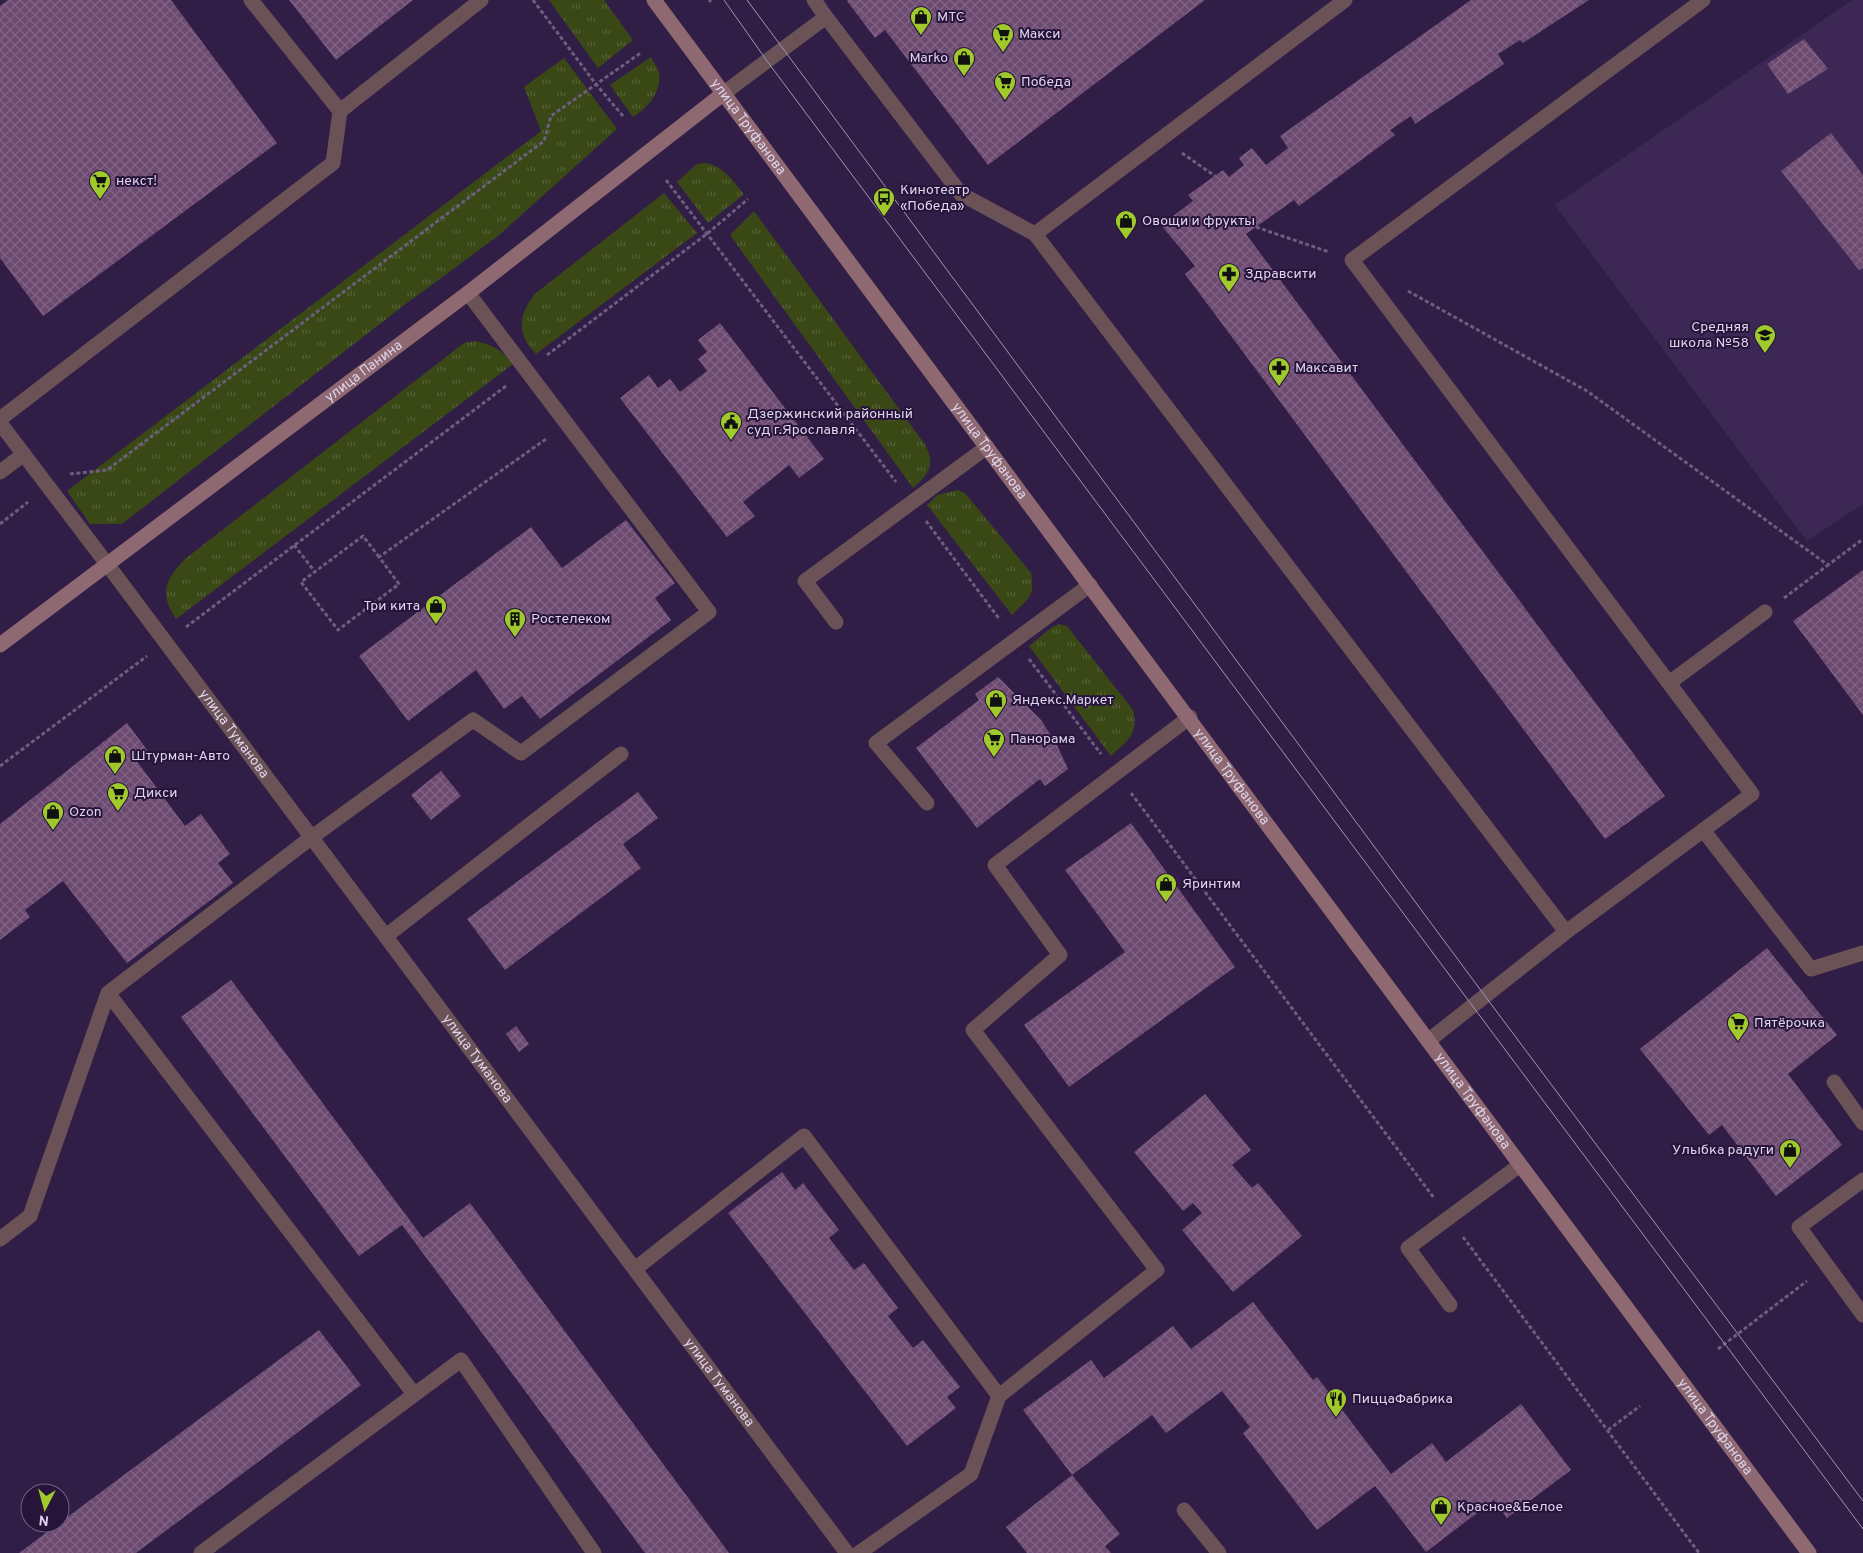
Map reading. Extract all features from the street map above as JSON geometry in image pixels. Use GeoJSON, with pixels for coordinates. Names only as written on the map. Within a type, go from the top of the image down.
{"type":"FeatureCollection","features":[{"type":"Feature","properties":{"kind":"street"},"geometry":{"type":"LineString","coordinates":[[252,0],[340,111]]}},
{"type":"Feature","properties":{"kind":"street"},"geometry":{"type":"LineString","coordinates":[[0,421],[333,164],[340,111],[481,0]]}},
{"type":"Feature","properties":{"kind":"street","name":"улица Труфанова"},"geometry":{"type":"LineString","coordinates":[[654,0],[1810,1553]]}},
{"type":"Feature","properties":{"kind":"street"},"geometry":{"type":"LineString","coordinates":[[814,0],[962,194],[1035,234],[1566,932]]}},
{"type":"Feature","properties":{"kind":"street"},"geometry":{"type":"LineString","coordinates":[[1035,234],[1345,0]]}},
{"type":"Feature","properties":{"kind":"street"},"geometry":{"type":"LineString","coordinates":[[1428,1041],[1566,932],[1752,794],[1352,260],[1703,0]]}},
{"type":"Feature","properties":{"kind":"street"},"geometry":{"type":"LineString","coordinates":[[724,93],[826,17]]}},
{"type":"Feature","properties":{"kind":"street","name":"улица Панина"},"geometry":{"type":"LineString","coordinates":[[0,645],[468,293],[724,93]]}},
{"type":"Feature","properties":{"kind":"street"},"geometry":{"type":"LineString","coordinates":[[0,1239],[30,1216],[108,993],[312,837],[473,720],[521,753],[709,612],[468,293]]}},
{"type":"Feature","properties":{"kind":"street","name":"улица Туманова"},"geometry":{"type":"LineString","coordinates":[[0,421],[847,1553]]}},
{"type":"Feature","properties":{"kind":"street"},"geometry":{"type":"LineString","coordinates":[[836,622],[805,581],[987,447]]}},
{"type":"Feature","properties":{"kind":"street"},"geometry":{"type":"LineString","coordinates":[[0,472],[24,454]]}},
{"type":"Feature","properties":{"kind":"street"},"geometry":{"type":"LineString","coordinates":[[927,803],[876,743],[1090,585]]}},
{"type":"Feature","properties":{"kind":"street"},"geometry":{"type":"LineString","coordinates":[[1669,683],[1765,612]]}},
{"type":"Feature","properties":{"kind":"street"},"geometry":{"type":"LineString","coordinates":[[859,1553],[971,1474],[999,1396],[1157,1270],[973,1030],[1060,955],[995,865],[1190,718]]}},
{"type":"Feature","properties":{"kind":"street"},"geometry":{"type":"LineString","coordinates":[[386,936],[622,754]]}},
{"type":"Feature","properties":{"kind":"street"},"geometry":{"type":"LineString","coordinates":[[1703,830],[1811,969],[1863,953]]}},
{"type":"Feature","properties":{"kind":"street"},"geometry":{"type":"LineString","coordinates":[[108,993],[414,1394]]}},
{"type":"Feature","properties":{"kind":"street"},"geometry":{"type":"LineString","coordinates":[[1834,1082],[1863,1123]]}},
{"type":"Feature","properties":{"kind":"street"},"geometry":{"type":"LineString","coordinates":[[635,1269],[804,1136],[999,1396]]}},
{"type":"Feature","properties":{"kind":"street"},"geometry":{"type":"LineString","coordinates":[[1450,1305],[1408,1248],[1520,1165]]}},
{"type":"Feature","properties":{"kind":"street"},"geometry":{"type":"LineString","coordinates":[[1863,1180],[1799,1227],[1863,1316]]}},
{"type":"Feature","properties":{"kind":"street"},"geometry":{"type":"LineString","coordinates":[[201,1553],[461,1360],[594,1553]]}},
{"type":"Feature","properties":{"kind":"street"},"geometry":{"type":"LineString","coordinates":[[1184,1510],[1219,1553]]}},
{"type":"Feature","properties":{"kind":"path"},"geometry":{"type":"LineString","coordinates":[[533,0],[595,83],[623,116]]}},
{"type":"Feature","properties":{"kind":"path"},"geometry":{"type":"LineString","coordinates":[[0,524],[65,474],[107,470],[544,141],[551,116],[595,83],[642,52]]}},
{"type":"Feature","properties":{"kind":"path"},"geometry":{"type":"LineString","coordinates":[[1161,139],[1215,176]]}},
{"type":"Feature","properties":{"kind":"path"},"geometry":{"type":"LineString","coordinates":[[666,180],[1116,772],[1699,1553]]}},
{"type":"Feature","properties":{"kind":"path"},"geometry":{"type":"LineString","coordinates":[[0,766],[708,233],[748,198]]}},
{"type":"Feature","properties":{"kind":"path"},"geometry":{"type":"LineString","coordinates":[[1256,227],[1352,260]]}},
{"type":"Feature","properties":{"kind":"path"},"geometry":{"type":"LineString","coordinates":[[1404,289],[1586,390],[1828,566]]}},
{"type":"Feature","properties":{"kind":"path"},"geometry":{"type":"LineString","coordinates":[[379,558],[567,424]]}},
{"type":"Feature","properties":{"kind":"path"},"geometry":{"type":"LineString","coordinates":[[363,536],[379,558],[399,584],[338,630],[301,582],[363,536]]}},
{"type":"Feature","properties":{"kind":"path"},"geometry":{"type":"LineString","coordinates":[[1765,612],[1863,539]]}},
{"type":"Feature","properties":{"kind":"path"},"geometry":{"type":"LineString","coordinates":[[294,545],[316,572]]}},
{"type":"Feature","properties":{"kind":"path"},"geometry":{"type":"LineString","coordinates":[[1718,1349],[1827,1266]]}},
{"type":"Feature","properties":{"kind":"path"},"geometry":{"type":"LineString","coordinates":[[1608,1430],[1640,1406]]}},
{"type":"Feature","properties":{"kind":"shaded area","name":"Средняя школа №58"},"geometry":{"type":"Polygon","coordinates":[[[1852,0],[1863,0],[1863,504],[1807,541],[1555,205],[1852,0]]]}},
{"type":"Feature","properties":{"kind":"green space"},"geometry":{"type":"Polygon","coordinates":[[[549,0],[604,0],[633,40],[598,68],[549,0]]]}},
{"type":"Feature","properties":{"kind":"green space"},"geometry":{"type":"Polygon","coordinates":[[[651,57],[659,72],[658,86],[649,104],[633,117],[610,85],[651,57]]]}},
{"type":"Feature","properties":{"kind":"green space"},"geometry":{"type":"Polygon","coordinates":[[[564,58],[617,129],[498,236],[403,306],[122,524],[90,524],[67,491],[541,131],[524,87],[564,58]]]}},
{"type":"Feature","properties":{"kind":"green space"},"geometry":{"type":"Polygon","coordinates":[[[705,163],[723,170],[744,194],[708,223],[677,182],[697,164],[705,163]]]}},
{"type":"Feature","properties":{"kind":"green space"},"geometry":{"type":"Polygon","coordinates":[[[664,193],[697,233],[536,354],[525,339],[522,324],[526,309],[536,293],[664,193]]]}},
{"type":"Feature","properties":{"kind":"green space"},"geometry":{"type":"Polygon","coordinates":[[[754,211],[924,443],[930,457],[929,468],[924,478],[913,488],[730,235],[754,211]]]}},
{"type":"Feature","properties":{"kind":"green space"},"geometry":{"type":"Polygon","coordinates":[[[476,341],[497,349],[513,364],[176,619],[167,602],[167,588],[173,574],[185,559],[464,343],[476,341]]]}},
{"type":"Feature","properties":{"kind":"green space"},"geometry":{"type":"Polygon","coordinates":[[[958,490],[965,493],[1031,573],[1031,593],[1012,615],[927,505],[937,495],[958,490]]]}},
{"type":"Feature","properties":{"kind":"green space"},"geometry":{"type":"Polygon","coordinates":[[[1059,624],[1067,626],[1133,710],[1134,725],[1131,736],[1111,756],[1029,646],[1052,627],[1059,624]]]}},
{"type":"Feature","properties":{"kind":"building","name":"некст!"},"geometry":{"type":"Polygon","coordinates":[[[8,0],[171,0],[277,143],[43,316],[0,258],[0,6],[8,0]]]}},
{"type":"Feature","properties":{"kind":"building"},"geometry":{"type":"Polygon","coordinates":[[[289,0],[413,0],[336,60],[289,0]]]}},
{"type":"Feature","properties":{"kind":"building","name":"Победа"},"geometry":{"type":"Polygon","coordinates":[[[848,0],[1205,0],[988,165],[885,30],[875,38],[848,0]]]}},
{"type":"Feature","properties":{"kind":"building"},"geometry":{"type":"Polygon","coordinates":[[[1471,0],[1589,0],[1523,43],[1520,40],[1498,54],[1504,64],[1415,124],[1411,116],[1390,130],[1395,135],[1299,206],[1294,200],[1246,234],[1665,796],[1605,839],[1185,274],[1195,266],[1161,225],[1193,201],[1188,195],[1223,170],[1229,177],[1244,165],[1239,158],[1252,148],[1266,165],[1288,148],[1280,136],[1471,0]]]}},
{"type":"Feature","properties":{"kind":"building"},"geometry":{"type":"Polygon","coordinates":[[[1804,39],[1828,69],[1788,94],[1767,64],[1804,39]]]}},
{"type":"Feature","properties":{"kind":"building"},"geometry":{"type":"Polygon","coordinates":[[[1831,133],[1863,175],[1863,268],[1859,270],[1781,171],[1831,133]]]}},
{"type":"Feature","properties":{"kind":"building","name":"Дзержинский районный суд г.Ярославля"},"geometry":{"type":"Polygon","coordinates":[[[720,323],[824,459],[799,478],[789,465],[743,502],[755,516],[727,537],[620,398],[649,375],[658,388],[670,379],[680,392],[707,371],[698,359],[707,352],[698,340],[720,323]]]}},
{"type":"Feature","properties":{"kind":"building","name":"Ростелеком"},"geometry":{"type":"Polygon","coordinates":[[[626,520],[675,583],[655,598],[671,620],[540,719],[522,696],[504,709],[476,670],[408,721],[359,656],[531,527],[562,568],[626,520]]]}},
{"type":"Feature","properties":{"kind":"building"},"geometry":{"type":"Polygon","coordinates":[[[1863,570],[1863,715],[1793,621],[1863,570]]]}},
{"type":"Feature","properties":{"kind":"building","name":"Панорама"},"geometry":{"type":"Polygon","coordinates":[[[998,677],[1041,720],[1057,745],[1068,769],[1045,786],[1040,779],[977,828],[916,748],[979,700],[975,694],[998,677]]]}},
{"type":"Feature","properties":{"kind":"building"},"geometry":{"type":"Polygon","coordinates":[[[127,723],[148,751],[136,760],[185,826],[201,814],[230,854],[218,863],[233,883],[127,963],[63,881],[25,910],[30,917],[0,940],[0,824],[127,723]]]}},
{"type":"Feature","properties":{"kind":"building"},"geometry":{"type":"Polygon","coordinates":[[[441,771],[461,796],[431,820],[411,795],[441,771]]]}},
{"type":"Feature","properties":{"kind":"building"},"geometry":{"type":"Polygon","coordinates":[[[638,792],[658,818],[623,844],[641,868],[505,970],[467,919],[638,792]]]}},
{"type":"Feature","properties":{"kind":"building"},"geometry":{"type":"Polygon","coordinates":[[[1131,823],[1235,967],[1069,1087],[1024,1025],[1125,952],[1065,870],[1131,823]]]}},
{"type":"Feature","properties":{"kind":"building","name":"Пятёрочка"},"geometry":{"type":"Polygon","coordinates":[[[1767,948],[1837,1035],[1788,1074],[1842,1145],[1776,1196],[1722,1125],[1709,1135],[1640,1049],[1767,948]]]}},
{"type":"Feature","properties":{"kind":"building"},"geometry":{"type":"Polygon","coordinates":[[[231,980],[423,1238],[470,1203],[729,1553],[645,1553],[402,1225],[359,1256],[181,1017],[231,980]]]}},
{"type":"Feature","properties":{"kind":"building"},"geometry":{"type":"Polygon","coordinates":[[[516,1026],[529,1044],[519,1052],[506,1034],[516,1026]]]}},
{"type":"Feature","properties":{"kind":"building"},"geometry":{"type":"Polygon","coordinates":[[[1205,1094],[1251,1150],[1232,1165],[1252,1188],[1258,1183],[1302,1236],[1233,1292],[1182,1230],[1202,1213],[1193,1203],[1183,1211],[1134,1152],[1205,1094]]]}},
{"type":"Feature","properties":{"kind":"building"},"geometry":{"type":"Polygon","coordinates":[[[782,1172],[795,1190],[803,1183],[839,1230],[829,1238],[854,1270],[864,1263],[898,1308],[888,1316],[913,1348],[923,1340],[960,1387],[947,1397],[956,1408],[907,1446],[728,1213],[782,1172]]]}},
{"type":"Feature","properties":{"kind":"building"},"geometry":{"type":"Polygon","coordinates":[[[1253,1302],[1313,1380],[1317,1377],[1391,1474],[1432,1443],[1446,1462],[1521,1404],[1571,1470],[1507,1518],[1494,1500],[1426,1552],[1375,1486],[1317,1530],[1243,1433],[1250,1427],[1222,1391],[1166,1433],[1152,1415],[1072,1475],[1023,1410],[1091,1360],[1104,1378],[1173,1326],[1191,1349],[1253,1302]]]}},
{"type":"Feature","properties":{"kind":"building"},"geometry":{"type":"Polygon","coordinates":[[[319,1330],[361,1385],[136,1553],[19,1553],[46,1533],[70,1533],[70,1515],[319,1330]]]}},
{"type":"Feature","properties":{"kind":"building"},"geometry":{"type":"Polygon","coordinates":[[[1072,1475],[1120,1534],[1105,1546],[1111,1553],[1027,1553],[1006,1527],[1072,1475]]]}},
{"type":"Feature","properties":{"kind":"tram line"},"geometry":{"type":"LineString","coordinates":[[724,0],[767,61],[1863,1529]]}},
{"type":"Feature","properties":{"kind":"tram line"},"geometry":{"type":"LineString","coordinates":[[747,0],[1485,996],[1863,1501]]}},
{"type":"Feature","properties":{"kind":"place","name":"МТС"},"geometry":{"type":"Point","coordinates":[921,36]}},
{"type":"Feature","properties":{"kind":"place","name":"Макси"},"geometry":{"type":"Point","coordinates":[1003,53]}},
{"type":"Feature","properties":{"kind":"place","name":"Marko"},"geometry":{"type":"Point","coordinates":[964,77]}},
{"type":"Feature","properties":{"kind":"place","name":"Победа"},"geometry":{"type":"Point","coordinates":[1005,101]}},
{"type":"Feature","properties":{"kind":"place","name":"некст!"},"geometry":{"type":"Point","coordinates":[100,200]}},
{"type":"Feature","properties":{"kind":"place","name":"Кинотеатр «Победа»"},"geometry":{"type":"Point","coordinates":[884,217]}},
{"type":"Feature","properties":{"kind":"place","name":"Овощи и фрукты"},"geometry":{"type":"Point","coordinates":[1126,240]}},
{"type":"Feature","properties":{"kind":"place","name":"Здравсити"},"geometry":{"type":"Point","coordinates":[1229,293]}},
{"type":"Feature","properties":{"kind":"place","name":"Средняя школа №58"},"geometry":{"type":"Point","coordinates":[1765,354]}},
{"type":"Feature","properties":{"kind":"place","name":"Максавит"},"geometry":{"type":"Point","coordinates":[1279,387]}},
{"type":"Feature","properties":{"kind":"place","name":"Дзержинский районный суд г.Ярославля"},"geometry":{"type":"Point","coordinates":[731,441]}},
{"type":"Feature","properties":{"kind":"place","name":"Три кита"},"geometry":{"type":"Point","coordinates":[436,625]}},
{"type":"Feature","properties":{"kind":"place","name":"Ростелеком"},"geometry":{"type":"Point","coordinates":[515,638]}},
{"type":"Feature","properties":{"kind":"place","name":"Яндекс.Маркет"},"geometry":{"type":"Point","coordinates":[996,719]}},
{"type":"Feature","properties":{"kind":"place","name":"Панорама"},"geometry":{"type":"Point","coordinates":[994,758]}},
{"type":"Feature","properties":{"kind":"place","name":"Штурман-Авто"},"geometry":{"type":"Point","coordinates":[115,775]}},
{"type":"Feature","properties":{"kind":"place","name":"Дикси"},"geometry":{"type":"Point","coordinates":[118,812]}},
{"type":"Feature","properties":{"kind":"place","name":"Ozon"},"geometry":{"type":"Point","coordinates":[53,831]}},
{"type":"Feature","properties":{"kind":"place","name":"Яринтим"},"geometry":{"type":"Point","coordinates":[1166,903]}},
{"type":"Feature","properties":{"kind":"place","name":"Пятёрочка"},"geometry":{"type":"Point","coordinates":[1738,1042]}},
{"type":"Feature","properties":{"kind":"place","name":"Улыбка радуги"},"geometry":{"type":"Point","coordinates":[1790,1169]}},
{"type":"Feature","properties":{"kind":"place","name":"ПиццаФабрика"},"geometry":{"type":"Point","coordinates":[1336,1418]}},
{"type":"Feature","properties":{"kind":"place","name":"Красное&Белое"},"geometry":{"type":"Point","coordinates":[1441,1526]}}]}
